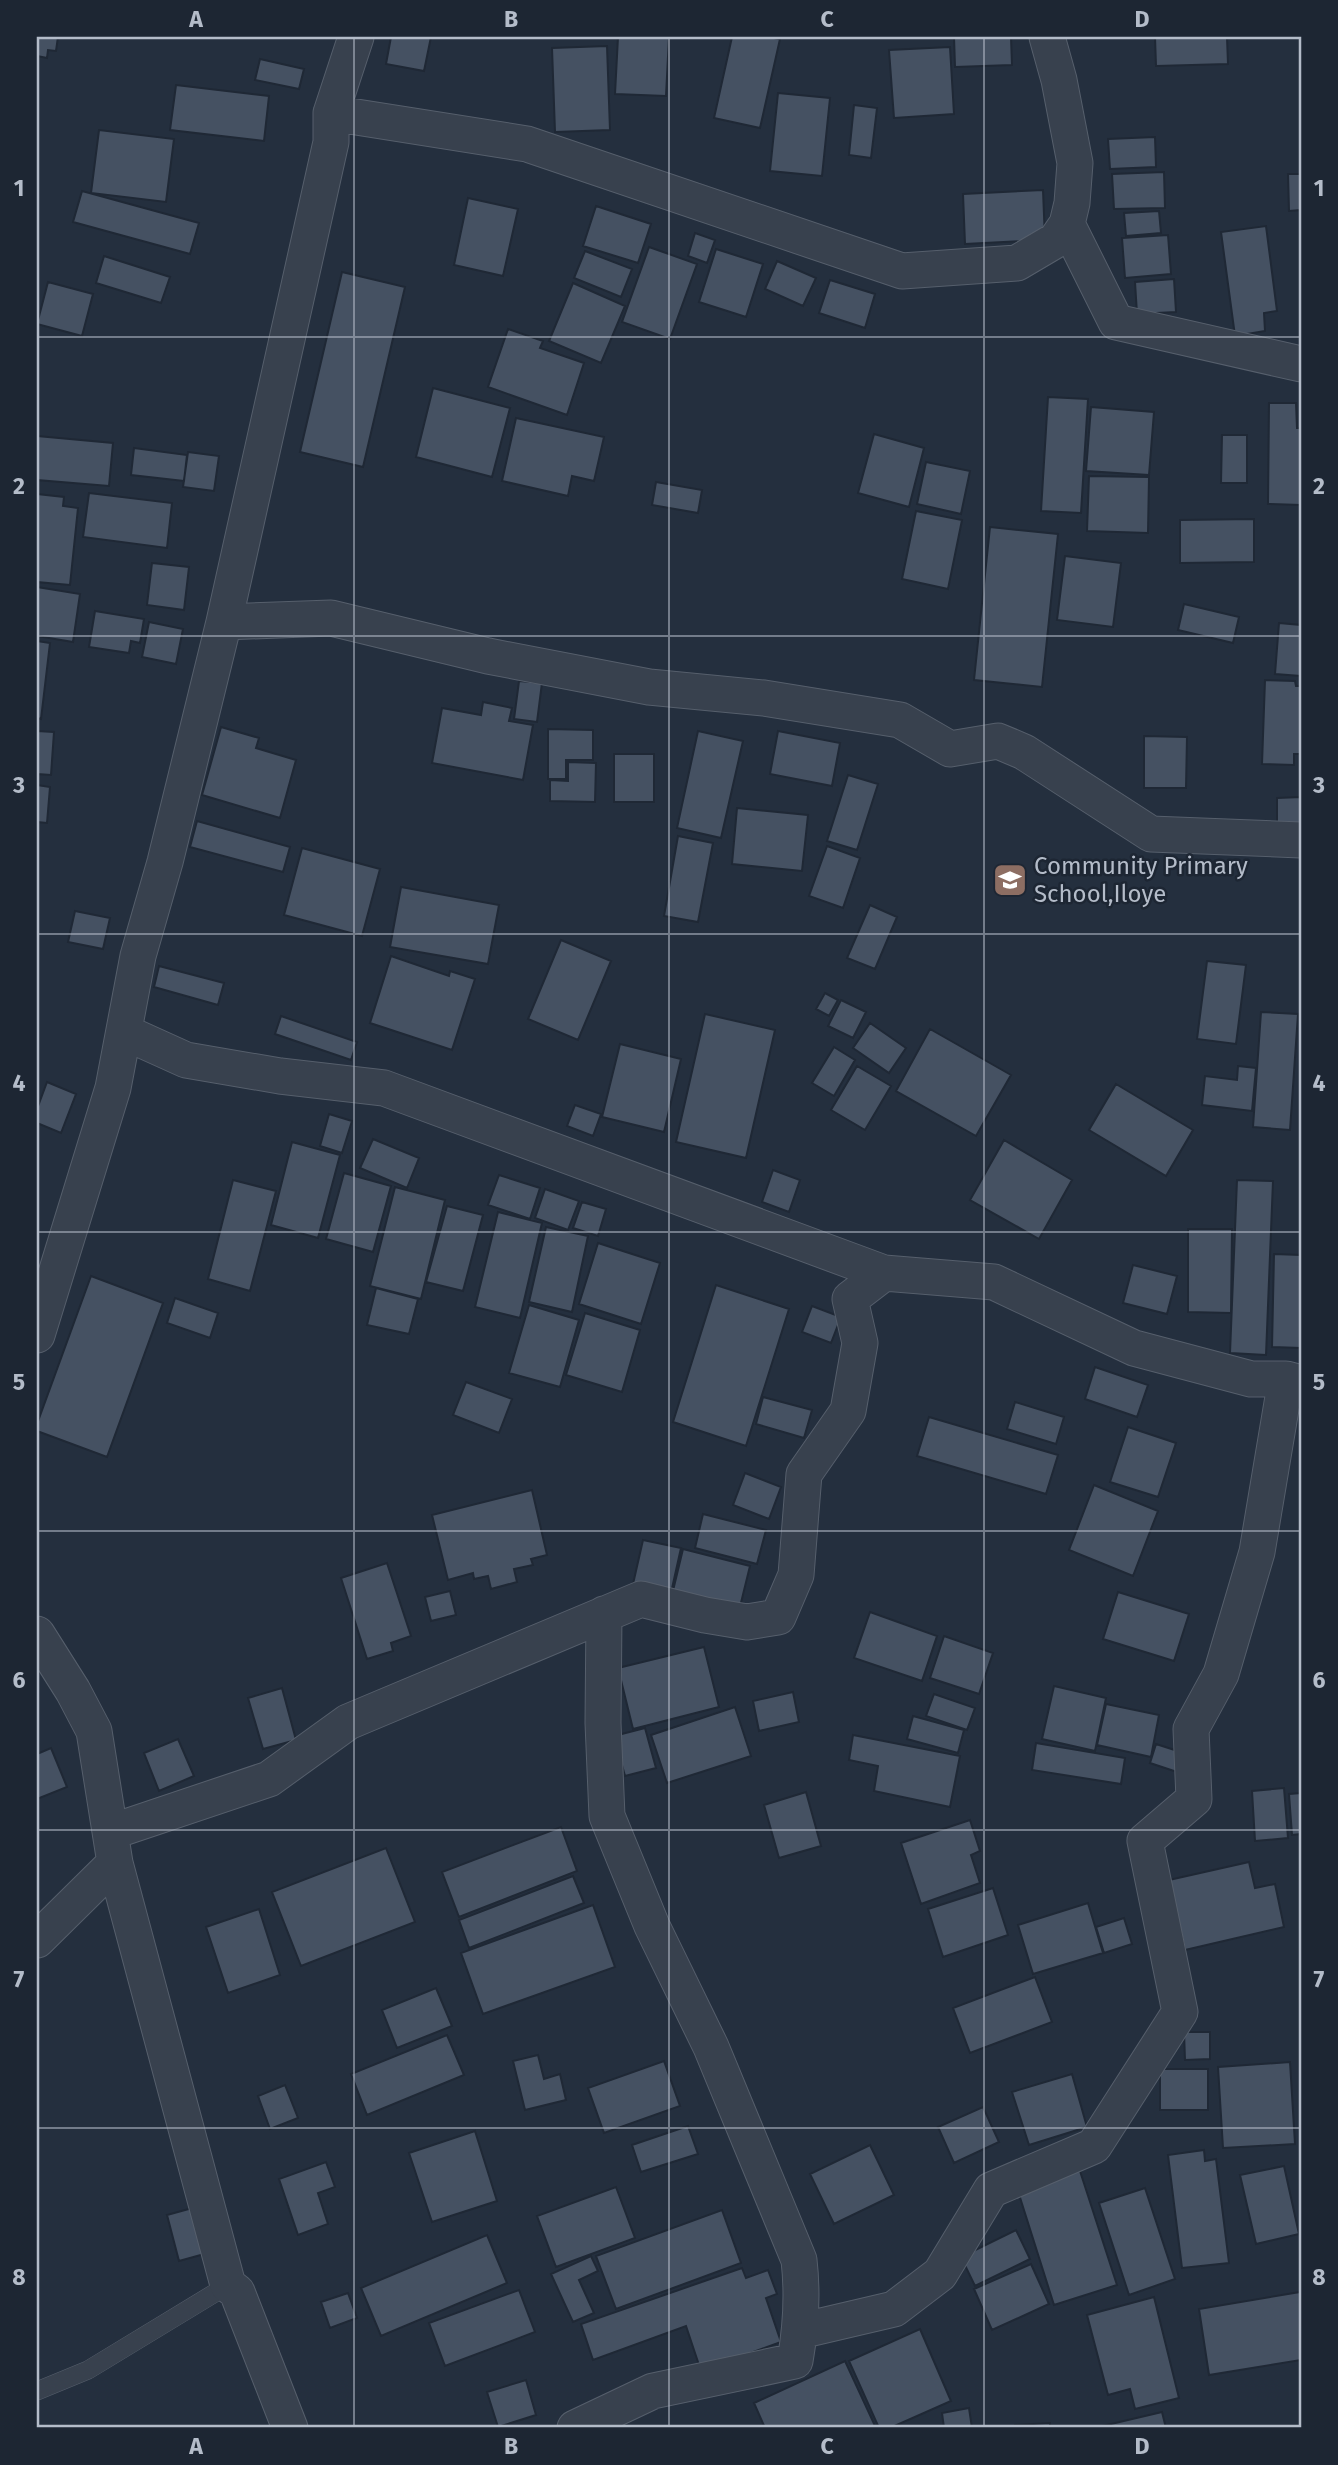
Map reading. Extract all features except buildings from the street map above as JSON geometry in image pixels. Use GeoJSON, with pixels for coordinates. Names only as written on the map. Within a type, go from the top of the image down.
{"type":"FeatureCollection","features":[{"type":"Feature","properties":{"kind":"street"},"geometry":{"type":"LineString","coordinates":[[37,1335],[113,1088],[138,956],[165,862],[224,622],[331,142],[331,113],[356,37]]}},
{"type":"Feature","properties":{"kind":"street"},"geometry":{"type":"LineString","coordinates":[[331,113],[527,144],[902,271],[1017,263],[1056,240],[1067,224],[1072,203],[1075,163],[1059,80],[1047,37]]}},
{"type":"Feature","properties":{"kind":"street"},"geometry":{"type":"LineString","coordinates":[[1067,224],[1116,322],[1301,364]]}},
{"type":"Feature","properties":{"kind":"street"},"geometry":{"type":"LineString","coordinates":[[224,622],[331,618],[488,656],[649,687],[764,698],[900,720],[950,749],[998,741],[1024,752],[1151,834],[1301,840]]}},
{"type":"Feature","properties":{"kind":"street"},"geometry":{"type":"LineString","coordinates":[[124,1032],[186,1060],[280,1076],[384,1088],[884,1273],[994,1282],[1134,1348],[1251,1378],[1293,1381],[1257,1552],[1221,1674],[1191,1729],[1194,1799],[1144,1841],[1180,2012],[1094,2146],[991,2190],[940,2274],[894,2309],[800,2331]]}},
{"type":"Feature","properties":{"kind":"street"},"geometry":{"type":"LineString","coordinates":[[37,1940],[113,1848],[269,1779],[348,1722],[641,1599],[747,1622],[778,1617],[796,1576],[804,1474],[848,1411],[860,1343],[850,1299],[884,1273]]}},
{"type":"Feature","properties":{"kind":"street"},"geometry":{"type":"LineString","coordinates":[[575,2428],[653,2391],[795,2361],[802,2289],[799,2260],[711,2047],[652,1926],[607,1816],[603,1723],[604,1614]]}},
{"type":"Feature","properties":{"kind":"street"},"geometry":{"type":"LineString","coordinates":[[37,1634],[73,1691],[94,1731],[113,1848],[228,2285],[237,2291],[290,2428]]}},
{"type":"Feature","properties":{"kind":"lane"},"geometry":{"type":"LineString","coordinates":[[37,2391],[88,2370],[228,2285]]}},
{"type":"Feature","properties":{"kind":"place","name":"Community Primary School,Iloye"},"geometry":{"type":"Point","coordinates":[1010,880]}}]}
